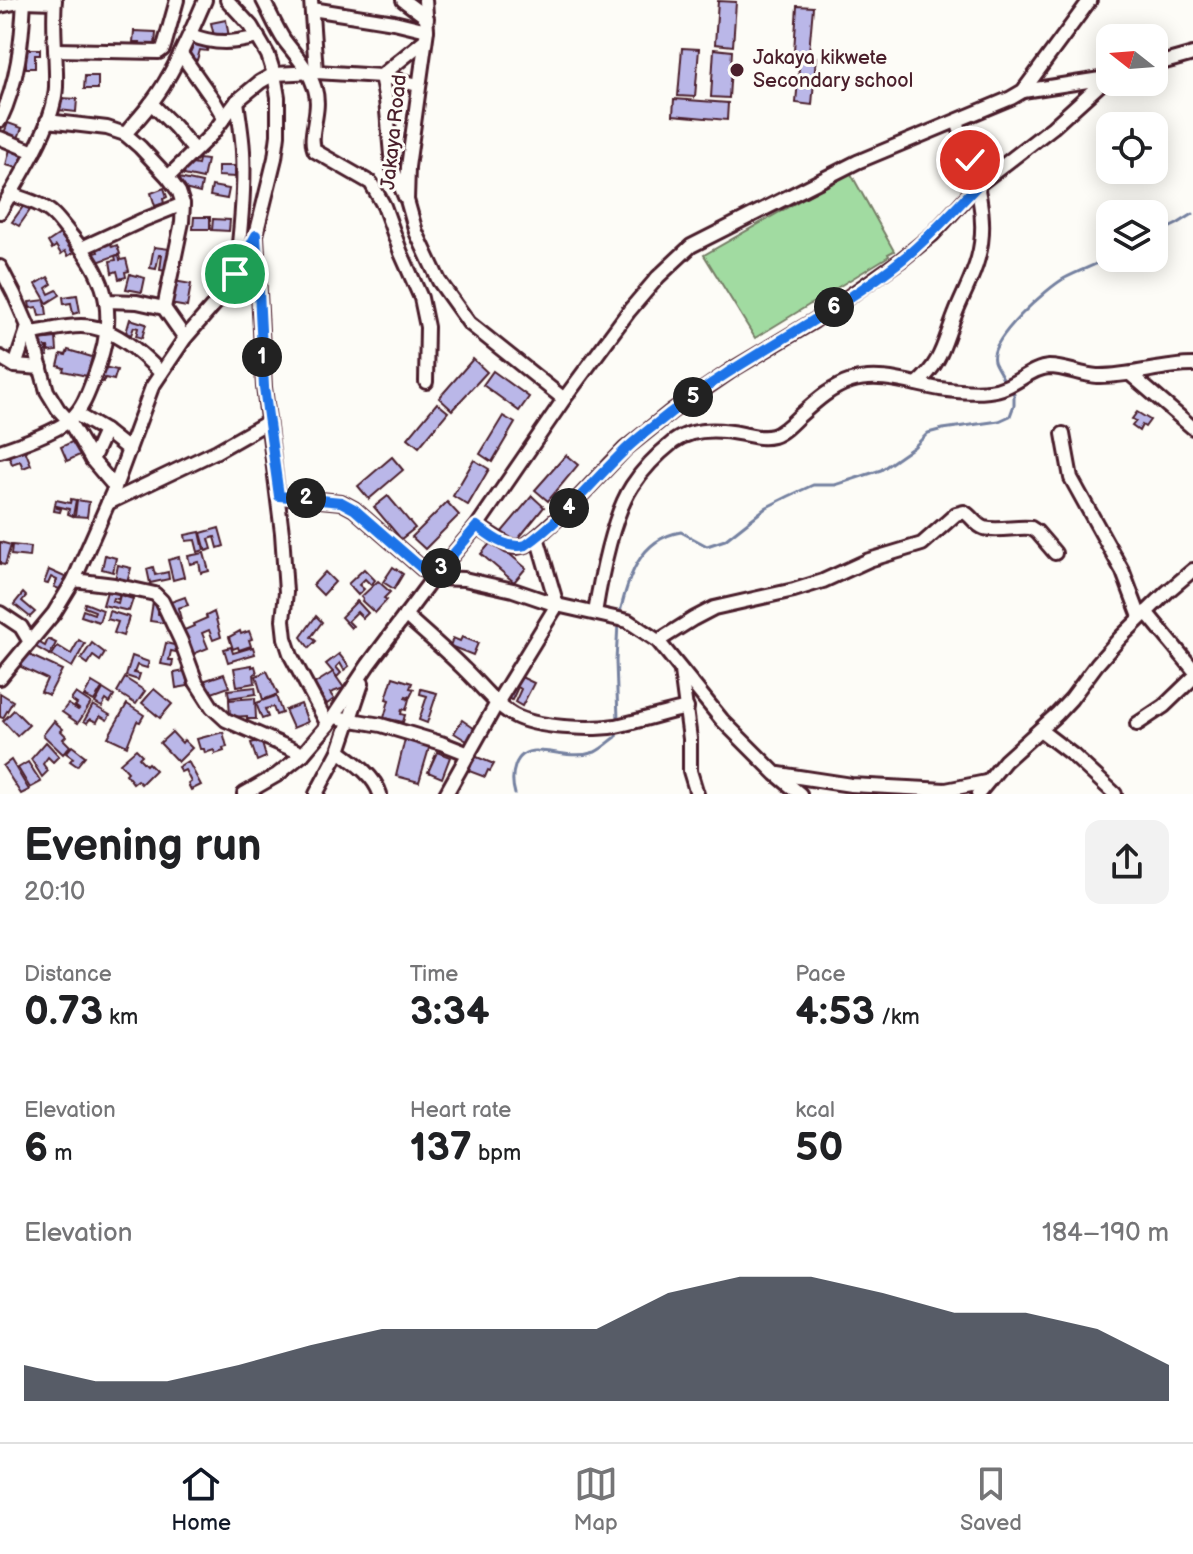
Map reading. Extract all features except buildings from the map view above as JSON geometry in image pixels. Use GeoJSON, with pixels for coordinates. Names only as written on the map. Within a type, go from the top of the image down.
{"type":"FeatureCollection","features":[{"type":"Feature","properties":{"kind":"street"},"geometry":{"type":"LineString","coordinates":[[55,50],[159,52],[163,49],[177,0]]}},
{"type":"Feature","properties":{"kind":"street"},"geometry":{"type":"LineString","coordinates":[[125,134],[167,81],[205,0]]}},
{"type":"Feature","properties":{"kind":"street"},"geometry":{"type":"LineString","coordinates":[[0,678],[54,613],[74,580],[115,487],[145,403],[185,338],[213,308],[256,235],[275,158],[278,97],[268,55],[244,17],[227,0]]}},
{"type":"Feature","properties":{"kind":"street"},"geometry":{"type":"LineString","coordinates":[[263,0],[282,37],[312,72]]}},
{"type":"Feature","properties":{"kind":"street"},"geometry":{"type":"LineString","coordinates":[[403,0],[426,29]]}},
{"type":"Feature","properties":{"kind":"street","name":"Jakaya Road"},"geometry":{"type":"LineString","coordinates":[[425,0],[426,29],[408,167],[407,200],[416,232],[439,281],[469,323],[564,399]]}},
{"type":"Feature","properties":{"kind":"street"},"geometry":{"type":"LineString","coordinates":[[1023,91],[1090,0]]}},
{"type":"Feature","properties":{"kind":"street"},"geometry":{"type":"LineString","coordinates":[[0,120],[11,93],[20,55],[24,1]]}},
{"type":"Feature","properties":{"kind":"street"},"geometry":{"type":"LineString","coordinates":[[0,6],[24,1],[54,1],[56,91],[34,152],[0,212]]}},
{"type":"Feature","properties":{"kind":"street"},"geometry":{"type":"LineString","coordinates":[[426,29],[312,5],[312,72],[319,102],[312,144],[315,151],[371,183],[384,206],[421,298],[427,327],[426,382]]}},
{"type":"Feature","properties":{"kind":"street"},"geometry":{"type":"LineString","coordinates":[[381,76],[426,29]]}},
{"type":"Feature","properties":{"kind":"street"},"geometry":{"type":"LineString","coordinates":[[191,35],[219,44],[258,37]]}},
{"type":"Feature","properties":{"kind":"street"},"geometry":{"type":"LineString","coordinates":[[181,54],[224,118]]}},
{"type":"Feature","properties":{"kind":"street"},"geometry":{"type":"LineString","coordinates":[[1168,61],[1193,54]]}},
{"type":"Feature","properties":{"kind":"street"},"geometry":{"type":"LineString","coordinates":[[168,177],[212,134],[237,101],[274,74],[312,72],[381,76],[418,85]]}},
{"type":"Feature","properties":{"kind":"street"},"geometry":{"type":"LineString","coordinates":[[381,76],[392,166],[407,200]]}},
{"type":"Feature","properties":{"kind":"street"},"geometry":{"type":"LineString","coordinates":[[245,794],[277,775],[303,754],[331,721],[405,615],[477,526],[629,311],[658,277],[691,246],[857,162],[1023,91],[1096,80]]}},
{"type":"Feature","properties":{"kind":"street"},"geometry":{"type":"LineString","coordinates":[[477,526],[509,546],[526,545],[568,509],[625,449],[660,421],[735,368],[814,321],[901,260],[933,234],[978,185],[1096,89]]}},
{"type":"Feature","properties":{"kind":"street"},"geometry":{"type":"LineString","coordinates":[[235,274],[244,180],[237,101]]}},
{"type":"Feature","properties":{"kind":"street"},"geometry":{"type":"LineString","coordinates":[[151,103],[194,150]]}},
{"type":"Feature","properties":{"kind":"street"},"geometry":{"type":"LineString","coordinates":[[47,121],[125,134],[179,192],[183,204],[180,233],[164,308]]}},
{"type":"Feature","properties":{"kind":"street"},"geometry":{"type":"LineString","coordinates":[[917,384],[941,356],[978,261],[981,236],[978,185],[957,121]]}},
{"type":"Feature","properties":{"kind":"street"},"geometry":{"type":"LineString","coordinates":[[0,138],[34,152]]}},
{"type":"Feature","properties":{"kind":"street"},"geometry":{"type":"LineString","coordinates":[[0,451],[31,440],[73,418],[97,369],[106,330],[105,291],[97,270],[82,248],[52,213],[10,194]]}},
{"type":"Feature","properties":{"kind":"street"},"geometry":{"type":"LineString","coordinates":[[82,248],[183,204]]}},
{"type":"Feature","properties":{"kind":"street"},"geometry":{"type":"LineString","coordinates":[[256,235],[264,387],[279,496],[286,592],[285,638],[291,656],[331,721]]}},
{"type":"Feature","properties":{"kind":"street"},"geometry":{"type":"LineString","coordinates":[[0,267],[29,330],[47,391],[58,409],[105,431],[129,450]]}},
{"type":"Feature","properties":{"kind":"street"},"geometry":{"type":"LineString","coordinates":[[0,301],[14,294]]}},
{"type":"Feature","properties":{"kind":"street"},"geometry":{"type":"LineString","coordinates":[[106,301],[137,302],[164,308],[185,338]]}},
{"type":"Feature","properties":{"kind":"street"},"geometry":{"type":"LineString","coordinates":[[29,330],[82,326],[106,330],[133,348],[161,373]]}},
{"type":"Feature","properties":{"kind":"street"},"geometry":{"type":"LineString","coordinates":[[15,366],[29,330]]}},
{"type":"Feature","properties":{"kind":"street"},"geometry":{"type":"LineString","coordinates":[[0,357],[15,366],[41,368]]}},
{"type":"Feature","properties":{"kind":"street"},"geometry":{"type":"LineString","coordinates":[[595,613],[602,570],[631,487],[654,458],[684,434],[700,431],[759,438],[774,435],[832,389],[868,377],[968,392],[991,391],[1015,384],[1037,370],[1050,367],[1097,376],[1193,365]]}},
{"type":"Feature","properties":{"kind":"street"},"geometry":{"type":"LineString","coordinates":[[1130,374],[1193,428]]}},
{"type":"Feature","properties":{"kind":"street"},"geometry":{"type":"LineString","coordinates":[[73,418],[92,460],[115,487]]}},
{"type":"Feature","properties":{"kind":"street"},"geometry":{"type":"LineString","coordinates":[[108,503],[217,451],[268,422]]}},
{"type":"Feature","properties":{"kind":"street"},"geometry":{"type":"LineString","coordinates":[[92,460],[105,431]]}},
{"type":"Feature","properties":{"kind":"street"},"geometry":{"type":"LineString","coordinates":[[1063,434],[1071,478],[1143,615],[1193,669]]}},
{"type":"Feature","properties":{"kind":"street"},"geometry":{"type":"LineString","coordinates":[[279,496],[341,502],[354,509],[433,578],[464,579],[628,621],[658,641],[722,720],[800,794]]}},
{"type":"Feature","properties":{"kind":"street"},"geometry":{"type":"LineString","coordinates":[[658,641],[714,608],[794,590],[823,581],[869,560],[922,544],[956,514],[964,512],[984,528],[1031,528],[1055,553]]}},
{"type":"Feature","properties":{"kind":"street"},"geometry":{"type":"LineString","coordinates":[[446,794],[557,605],[537,537]]}},
{"type":"Feature","properties":{"kind":"street"},"geometry":{"type":"LineString","coordinates":[[978,794],[1019,746],[1071,699],[1097,664],[1143,615],[1193,570]]}},
{"type":"Feature","properties":{"kind":"street"},"geometry":{"type":"LineString","coordinates":[[74,580],[155,594],[162,601],[196,682],[212,707],[226,720],[303,754]]}},
{"type":"Feature","properties":{"kind":"street"},"geometry":{"type":"LineString","coordinates":[[0,613],[21,627],[30,642]]}},
{"type":"Feature","properties":{"kind":"street"},"geometry":{"type":"LineString","coordinates":[[405,615],[465,669],[497,703],[525,720],[594,728],[687,708]]}},
{"type":"Feature","properties":{"kind":"street"},"geometry":{"type":"LineString","coordinates":[[316,794],[339,751],[368,665]]}},
{"type":"Feature","properties":{"kind":"street"},"geometry":{"type":"LineString","coordinates":[[681,670],[690,739],[690,771],[697,794]]}},
{"type":"Feature","properties":{"kind":"street"},"geometry":{"type":"LineString","coordinates":[[1137,724],[1164,706],[1193,678]]}},
{"type":"Feature","properties":{"kind":"street"},"geometry":{"type":"LineString","coordinates":[[331,721],[381,725],[469,754]]}},
{"type":"Feature","properties":{"kind":"street"},"geometry":{"type":"LineString","coordinates":[[1040,730],[1115,794]]}},
{"type":"Feature","properties":{"kind":"street"},"geometry":{"type":"LineString","coordinates":[[339,751],[361,768],[378,787],[380,794]]}},
{"type":"Feature","properties":{"kind":"street"},"geometry":{"type":"LineString","coordinates":[[776,774],[851,785],[946,790],[986,782]]}},
{"type":"Feature","properties":{"kind":"green space"},"geometry":{"type":"Polygon","coordinates":[[[850,172],[894,251],[755,338],[704,255],[850,172]]]}},
{"type":"Feature","properties":{"kind":"waterway"},"geometry":{"type":"LineString","coordinates":[[1168,228],[1193,214]]}},
{"type":"Feature","properties":{"kind":"waterway"},"geometry":{"type":"LineString","coordinates":[[1005,383],[994,361],[1000,340],[1009,328],[1057,283],[1096,263]]}},
{"type":"Feature","properties":{"kind":"waterway"},"geometry":{"type":"LineString","coordinates":[[619,616],[637,563],[654,543],[666,536],[681,532],[707,546],[725,540],[767,507],[813,485],[835,485],[881,470],[928,433],[999,421],[1010,416],[1014,394],[1009,389]]}},
{"type":"Feature","properties":{"kind":"waterway"},"geometry":{"type":"LineString","coordinates":[[618,623],[618,720]]}},
{"type":"Feature","properties":{"kind":"waterway"},"geometry":{"type":"LineString","coordinates":[[515,794],[513,773],[523,755],[537,751],[588,754],[606,745],[616,737],[617,731]]}},
{"type":"Feature","properties":{"kind":"place","name":"Jakaya kikwete Secondary school"},"geometry":{"type":"Point","coordinates":[737,70]}},
{"type":"Feature","properties":{"kind":"route"},"geometry":{"type":"LineString","coordinates":[[235,274],[256,235],[264,387],[279,496],[341,502],[354,509],[433,578],[477,526],[509,546],[526,545],[568,509],[625,449],[672,411],[735,368],[814,321],[901,260],[933,234],[978,185],[970,160]]}}]}
